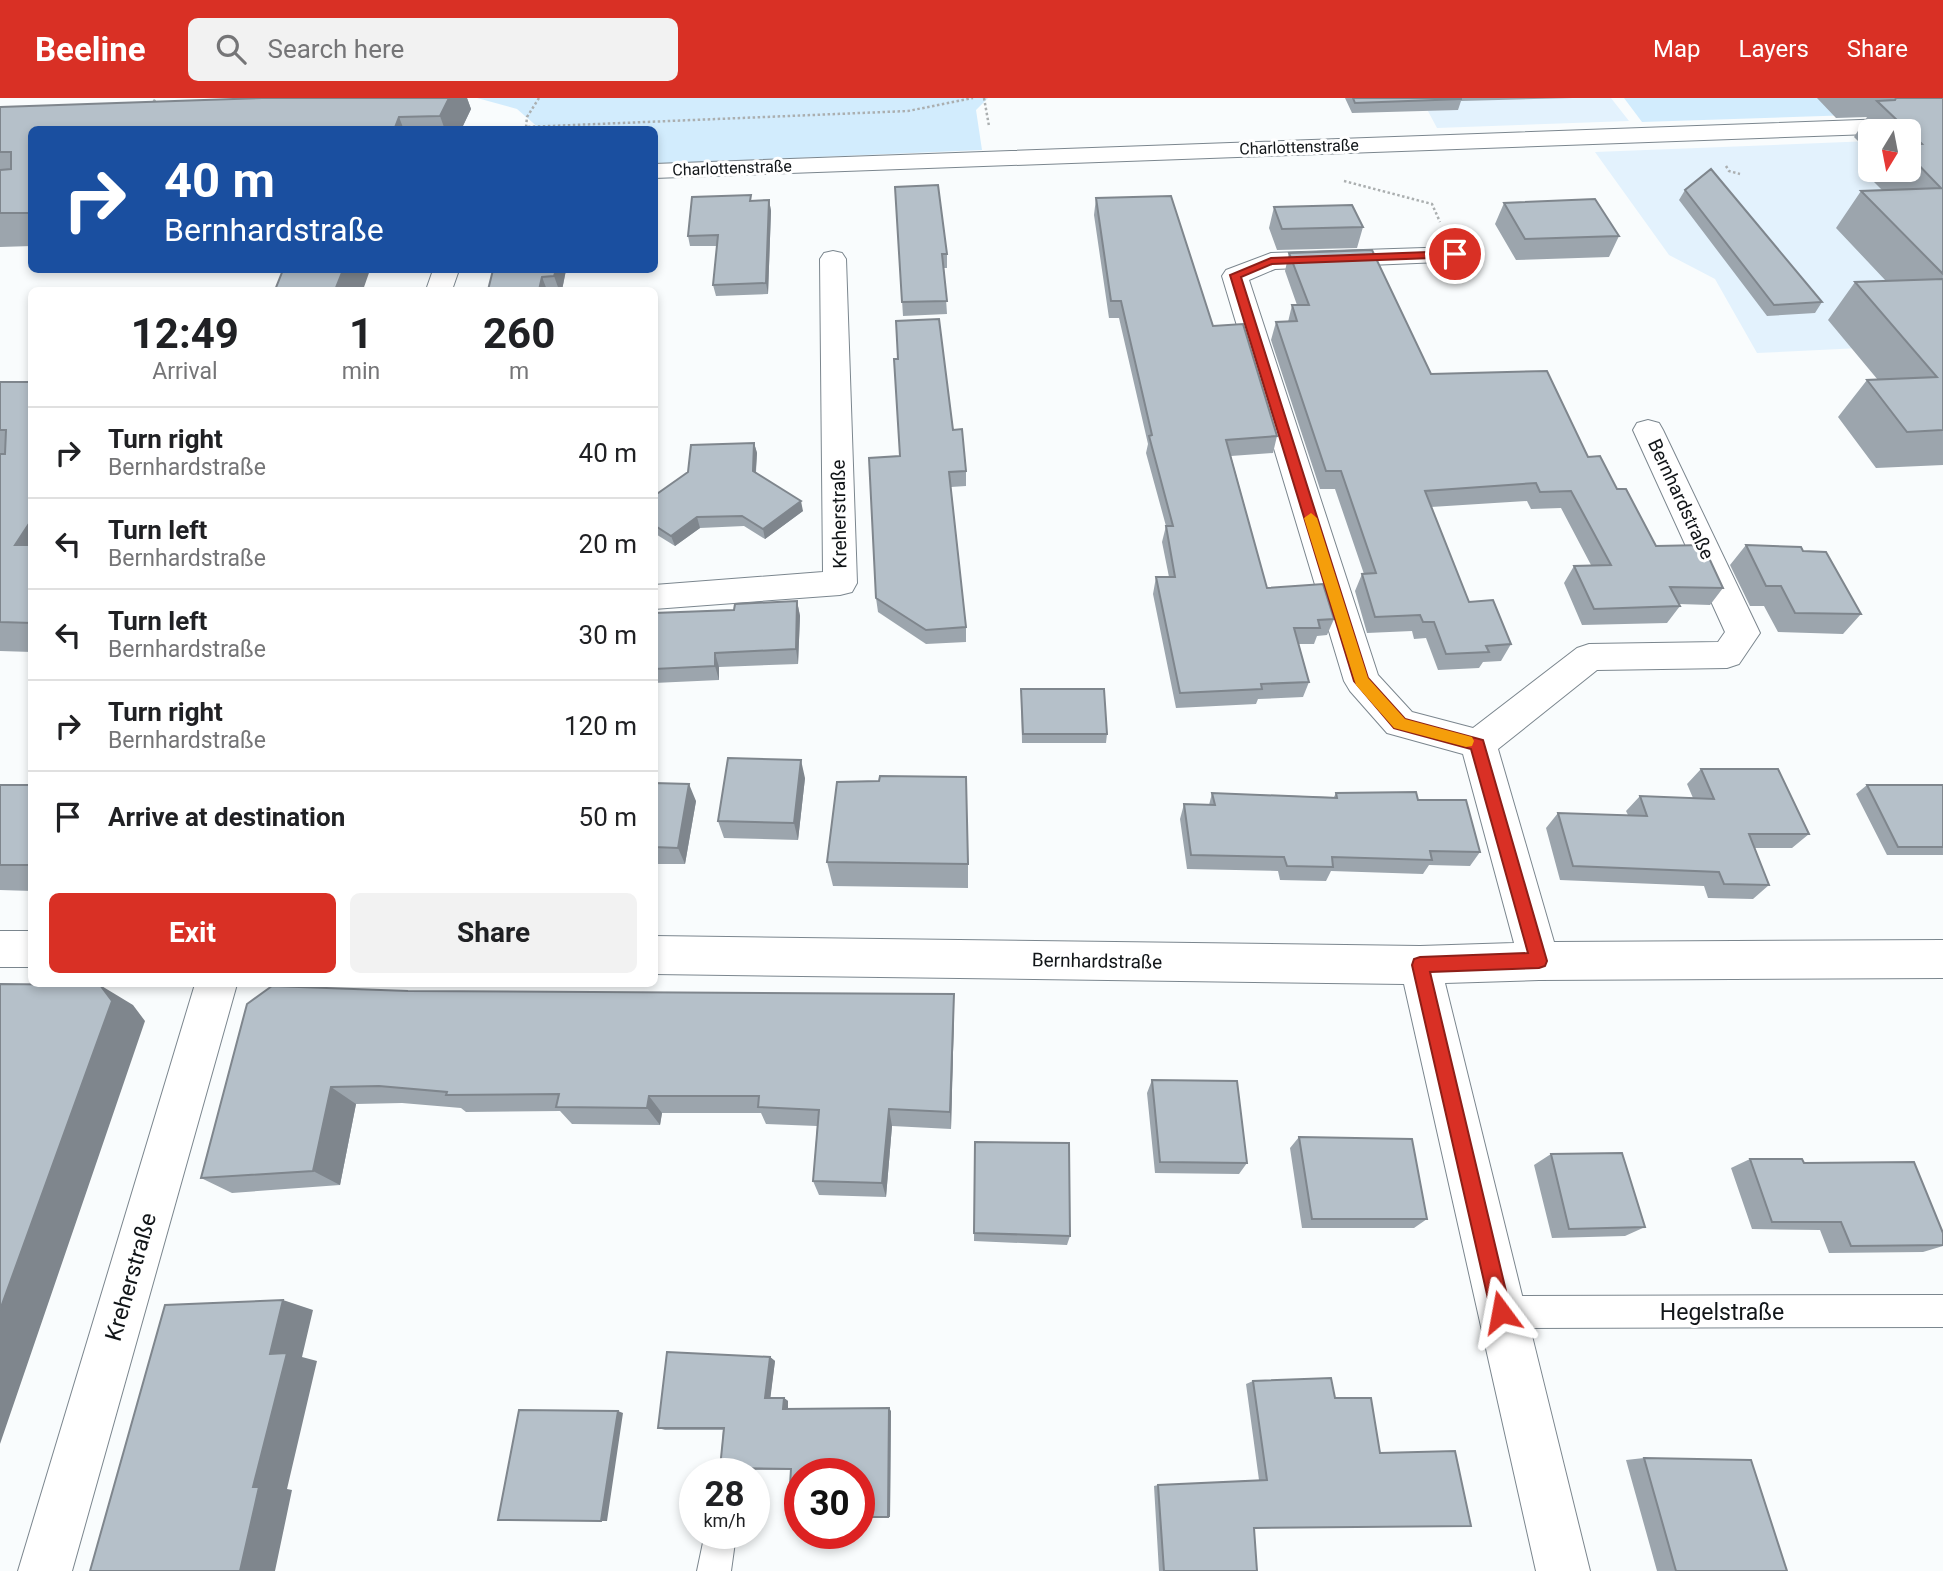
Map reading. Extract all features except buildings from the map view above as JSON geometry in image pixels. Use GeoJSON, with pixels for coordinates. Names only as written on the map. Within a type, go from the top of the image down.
{"type":"FeatureCollection","features":[{"type":"Feature","properties":{"kind":"street","name":"Charlottenstraße"},"geometry":{"type":"LineString","coordinates":[[658,171],[1943,124]]}},
{"type":"Feature","properties":{"kind":"street"},"geometry":{"type":"LineString","coordinates":[[1455,254],[1271,261],[1235,275],[1362,681],[1400,723],[1478,744],[1539,961]]}},
{"type":"Feature","properties":{"kind":"street","name":"Kreherstraße"},"geometry":{"type":"LineString","coordinates":[[658,597],[841,583],[833,259]]}},
{"type":"Feature","properties":{"kind":"street","name":"Bernhardstraße"},"geometry":{"type":"LineString","coordinates":[[1478,744],[1589,657],[1727,655],[1744,633],[1648,430]]}},
{"type":"Feature","properties":{"kind":"street"},"geometry":{"type":"LineString","coordinates":[[0,949],[28,949]]}},
{"type":"Feature","properties":{"kind":"street","name":"Bernhardstraße"},"geometry":{"type":"LineString","coordinates":[[658,955],[1420,965],[1539,961],[1943,959]]}},
{"type":"Feature","properties":{"kind":"street"},"geometry":{"type":"LineString","coordinates":[[1420,965],[1563,1571]]}},
{"type":"Feature","properties":{"kind":"street","name":"Kreherstraße"},"geometry":{"type":"LineString","coordinates":[[45,1571],[215,987]]}},
{"type":"Feature","properties":{"kind":"lane","name":"Hegelstraße"},"geometry":{"type":"LineString","coordinates":[[1501,1312],[1943,1311]]}},
{"type":"Feature","properties":{"kind":"path"},"geometry":{"type":"LineString","coordinates":[[151,107],[156,98]]}},
{"type":"Feature","properties":{"kind":"path"},"geometry":{"type":"LineString","coordinates":[[525,126],[527,117],[539,98]]}},
{"type":"Feature","properties":{"kind":"path"},"geometry":{"type":"LineString","coordinates":[[570,126],[908,111],[973,98]]}},
{"type":"Feature","properties":{"kind":"path"},"geometry":{"type":"LineString","coordinates":[[1296,148],[1308,171],[1432,204],[1455,254]]}},
{"type":"Feature","properties":{"kind":"path"},"geometry":{"type":"LineString","coordinates":[[1727,167],[1740,174]]}},
{"type":"Feature","properties":{"kind":"shaded area"},"geometry":{"type":"Polygon","coordinates":[[[477,98],[988,98],[976,110],[982,150],[658,164],[658,126],[537,126],[517,109],[477,98]]]}},
{"type":"Feature","properties":{"kind":"shaded area"},"geometry":{"type":"Polygon","coordinates":[[[1421,98],[1611,98],[1629,121],[1437,128],[1421,98]]]}},
{"type":"Feature","properties":{"kind":"shaded area"},"geometry":{"type":"Polygon","coordinates":[[[1624,98],[1943,98],[1943,112],[1642,122],[1624,98]]]}},
{"type":"Feature","properties":{"kind":"shaded area"},"geometry":{"type":"Polygon","coordinates":[[[1858,142],[1858,182],[1911,182],[1943,344],[1757,353],[1715,279],[1669,255],[1595,152],[1858,142]]]}},
{"type":"Feature","properties":{"kind":"slow traffic"},"geometry":{"type":"LineString","coordinates":[[1311,518],[1362,681],[1400,723],[1466,741]]}},
{"type":"Feature","properties":{"kind":"route"},"geometry":{"type":"LineString","coordinates":[[1455,254],[1271,261],[1235,275],[1362,681],[1400,723],[1478,744],[1539,961],[1420,965],[1501,1312]]}}]}
